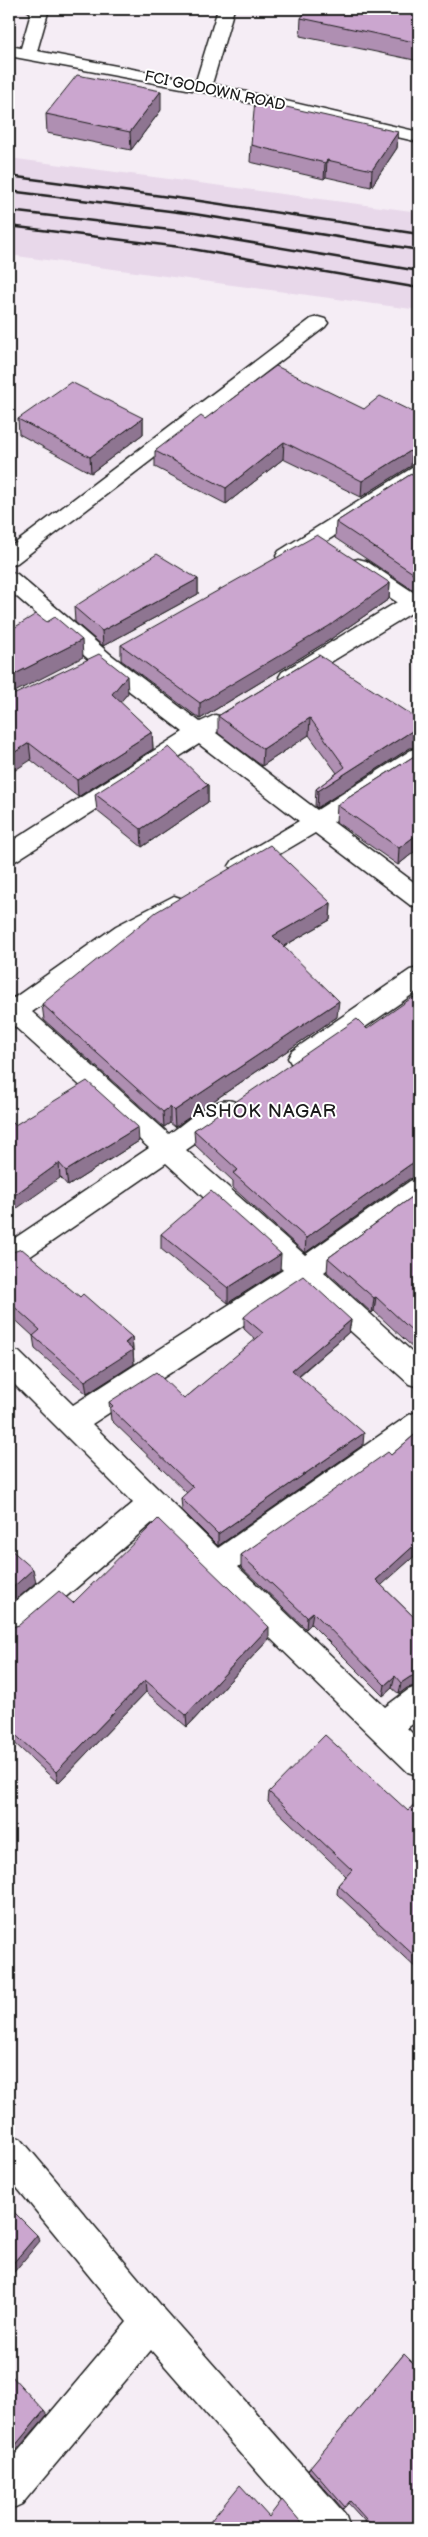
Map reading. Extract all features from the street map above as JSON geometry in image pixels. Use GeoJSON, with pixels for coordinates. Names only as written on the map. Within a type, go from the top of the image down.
{"type":"FeatureCollection","features":[{"type":"Feature","properties":{"kind":"street"},"geometry":{"type":"LineString","coordinates":[[28,54],[41,9],[34,9]]}},
{"type":"Feature","properties":{"kind":"street"},"geometry":{"type":"LineString","coordinates":[[203,87],[226,9]]}},
{"type":"Feature","properties":{"kind":"street","name":"FCI GODOWN ROAD"},"geometry":{"type":"LineString","coordinates":[[9,51],[203,87],[419,137]]}},
{"type":"Feature","properties":{"kind":"street"},"geometry":{"type":"LineString","coordinates":[[9,558],[318,323]]}},
{"type":"Feature","properties":{"kind":"street"},"geometry":{"type":"LineString","coordinates":[[266,568],[331,547],[419,474]]}},
{"type":"Feature","properties":{"kind":"street"},"geometry":{"type":"LineString","coordinates":[[268,691],[416,604],[331,547]]}},
{"type":"Feature","properties":{"kind":"street"},"geometry":{"type":"LineString","coordinates":[[9,579],[102,659],[419,900]]}},
{"type":"Feature","properties":{"kind":"street"},"geometry":{"type":"LineString","coordinates":[[9,854],[234,711]]}},
{"type":"Feature","properties":{"kind":"street"},"geometry":{"type":"LineString","coordinates":[[225,875],[317,821],[419,756]]}},
{"type":"Feature","properties":{"kind":"street"},"geometry":{"type":"LineString","coordinates":[[192,894],[125,933],[11,1010],[419,1375]]}},
{"type":"Feature","properties":{"kind":"street"},"geometry":{"type":"LineString","coordinates":[[281,1071],[419,977]]}},
{"type":"Feature","properties":{"kind":"street"},"geometry":{"type":"LineString","coordinates":[[9,1256],[248,1094]]}},
{"type":"Feature","properties":{"kind":"street"},"geometry":{"type":"LineString","coordinates":[[70,1423],[304,1272],[419,1189]]}},
{"type":"Feature","properties":{"kind":"street"},"geometry":{"type":"LineString","coordinates":[[9,1361],[216,1566],[419,1761]]}},
{"type":"Feature","properties":{"kind":"street"},"geometry":{"type":"LineString","coordinates":[[216,1566],[419,1424]]}},
{"type":"Feature","properties":{"kind":"street"},"geometry":{"type":"LineString","coordinates":[[9,1626],[153,1504]]}},
{"type":"Feature","properties":{"kind":"street"},"geometry":{"type":"LineString","coordinates":[[384,1727],[419,1700]]}},
{"type":"Feature","properties":{"kind":"street"},"geometry":{"type":"LineString","coordinates":[[9,2151],[152,2322],[331,2528]]}},
{"type":"Feature","properties":{"kind":"street"},"geometry":{"type":"LineString","coordinates":[[9,2491],[152,2322]]}},
{"type":"Feature","properties":{"kind":"shaded area"},"geometry":{"type":"Polygon","coordinates":[[[9,158],[419,212],[419,310],[9,255],[9,158]]]}},
{"type":"Feature","properties":{"kind":"building"},"geometry":{"type":"Polygon","coordinates":[[[307,9],[419,9],[419,43],[301,18],[307,9]]]}},
{"type":"Feature","properties":{"kind":"building"},"geometry":{"type":"Polygon","coordinates":[[[77,75],[161,91],[130,132],[46,114],[77,75]]]}},
{"type":"Feature","properties":{"kind":"building"},"geometry":{"type":"Polygon","coordinates":[[[255,100],[398,132],[372,170],[327,160],[325,163],[251,145],[255,100]]]}},
{"type":"Feature","properties":{"kind":"building"},"geometry":{"type":"Polygon","coordinates":[[[276,366],[364,409],[380,396],[419,415],[419,450],[412,450],[362,481],[284,442],[226,488],[155,451],[201,416],[205,419],[276,366]]]}},
{"type":"Feature","properties":{"kind":"building"},"geometry":{"type":"Polygon","coordinates":[[[71,382],[143,418],[90,457],[18,419],[71,382]]]}},
{"type":"Feature","properties":{"kind":"building"},"geometry":{"type":"Polygon","coordinates":[[[419,469],[419,577],[336,522],[419,469]]]}},
{"type":"Feature","properties":{"kind":"building"},"geometry":{"type":"Polygon","coordinates":[[[317,535],[390,583],[329,626],[200,703],[121,645],[317,535]]]}},
{"type":"Feature","properties":{"kind":"building"},"geometry":{"type":"Polygon","coordinates":[[[157,554],[198,579],[102,631],[74,607],[157,554]]]}},
{"type":"Feature","properties":{"kind":"building"},"geometry":{"type":"Polygon","coordinates":[[[36,614],[47,622],[55,617],[82,640],[9,677],[9,631],[36,614]]]}},
{"type":"Feature","properties":{"kind":"building"},"geometry":{"type":"Polygon","coordinates":[[[99,654],[127,676],[112,694],[152,732],[77,780],[29,743],[9,756],[9,697],[99,654]]]}},
{"type":"Feature","properties":{"kind":"building"},"geometry":{"type":"Polygon","coordinates":[[[319,655],[419,720],[419,730],[412,731],[318,791],[316,789],[345,767],[310,718],[263,749],[218,716],[319,655]]]}},
{"type":"Feature","properties":{"kind":"building"},"geometry":{"type":"Polygon","coordinates":[[[169,747],[208,785],[141,829],[95,794],[169,747]]]}},
{"type":"Feature","properties":{"kind":"building"},"geometry":{"type":"Polygon","coordinates":[[[419,753],[419,833],[399,848],[337,805],[419,753]]]}},
{"type":"Feature","properties":{"kind":"building"},"geometry":{"type":"Polygon","coordinates":[[[270,845],[331,903],[273,936],[339,1001],[174,1111],[170,1107],[163,1112],[42,1004],[156,912],[270,845]]]}},
{"type":"Feature","properties":{"kind":"building"},"geometry":{"type":"Polygon","coordinates":[[[413,997],[419,1002],[419,1162],[411,1164],[306,1238],[233,1173],[238,1170],[194,1130],[357,1019],[367,1029],[413,997]]]}},
{"type":"Feature","properties":{"kind":"building"},"geometry":{"type":"Polygon","coordinates":[[[87,1081],[138,1127],[66,1171],[59,1163],[9,1199],[9,1119],[15,1125],[87,1081]]]}},
{"type":"Feature","properties":{"kind":"building"},"geometry":{"type":"Polygon","coordinates":[[[211,1191],[281,1254],[228,1288],[161,1234],[211,1191]]]}},
{"type":"Feature","properties":{"kind":"building"},"geometry":{"type":"Polygon","coordinates":[[[419,1192],[419,1337],[376,1297],[374,1298],[328,1258],[419,1192]]]}},
{"type":"Feature","properties":{"kind":"building"},"geometry":{"type":"Polygon","coordinates":[[[22,1249],[80,1297],[83,1294],[132,1337],[125,1343],[133,1350],[85,1381],[33,1336],[40,1330],[9,1302],[9,1253],[22,1249]]]}},
{"type":"Feature","properties":{"kind":"building"},"geometry":{"type":"Polygon","coordinates":[[[303,1276],[351,1320],[292,1370],[364,1433],[218,1534],[181,1498],[193,1487],[110,1408],[113,1406],[109,1402],[156,1372],[184,1399],[263,1333],[244,1317],[303,1276]]]}},
{"type":"Feature","properties":{"kind":"building"},"geometry":{"type":"Polygon","coordinates":[[[419,1431],[419,1541],[376,1580],[419,1622],[419,1674],[401,1683],[395,1676],[385,1685],[313,1612],[307,1617],[241,1555],[388,1452],[391,1455],[419,1431]]]}},
{"type":"Feature","properties":{"kind":"building"},"geometry":{"type":"Polygon","coordinates":[[[158,1519],[269,1627],[186,1715],[145,1680],[56,1772],[9,1729],[9,1628],[19,1625],[59,1591],[73,1603],[158,1519]]]}},
{"type":"Feature","properties":{"kind":"building"},"geometry":{"type":"Polygon","coordinates":[[[9,1548],[33,1569],[9,1591],[9,1548]]]}},
{"type":"Feature","properties":{"kind":"building"},"geometry":{"type":"Polygon","coordinates":[[[325,1735],[408,1811],[419,1799],[419,1960],[338,1885],[352,1870],[269,1792],[325,1735]]]}},
{"type":"Feature","properties":{"kind":"building"},"geometry":{"type":"Polygon","coordinates":[[[9,2207],[37,2235],[9,2268],[9,2207]]]}},
{"type":"Feature","properties":{"kind":"building"},"geometry":{"type":"Polygon","coordinates":[[[404,2354],[419,2369],[419,2527],[374,2528],[350,2501],[345,2507],[310,2467],[404,2354]]]}},
{"type":"Feature","properties":{"kind":"building"},"geometry":{"type":"Polygon","coordinates":[[[9,2373],[44,2411],[9,2453],[9,2373]]]}},
{"type":"Feature","properties":{"kind":"building"},"geometry":{"type":"Polygon","coordinates":[[[240,2485],[269,2517],[282,2500],[306,2528],[205,2528],[240,2485]]]}},
{"type":"Feature","properties":{"kind":"railway"},"geometry":{"type":"LineString","coordinates":[[9,176],[200,201],[419,234]]}},
{"type":"Feature","properties":{"kind":"railway"},"geometry":{"type":"LineString","coordinates":[[9,191],[194,214],[419,250]]}},
{"type":"Feature","properties":{"kind":"railway"},"geometry":{"type":"LineString","coordinates":[[9,211],[187,232],[419,271]]}},
{"type":"Feature","properties":{"kind":"railway"},"geometry":{"type":"LineString","coordinates":[[9,226],[180,247],[419,288]]}},
{"type":"Feature","properties":{"kind":"district","name":"ASHOK NAGAR"},"geometry":{"type":"Point","coordinates":[265,1111]}}]}
